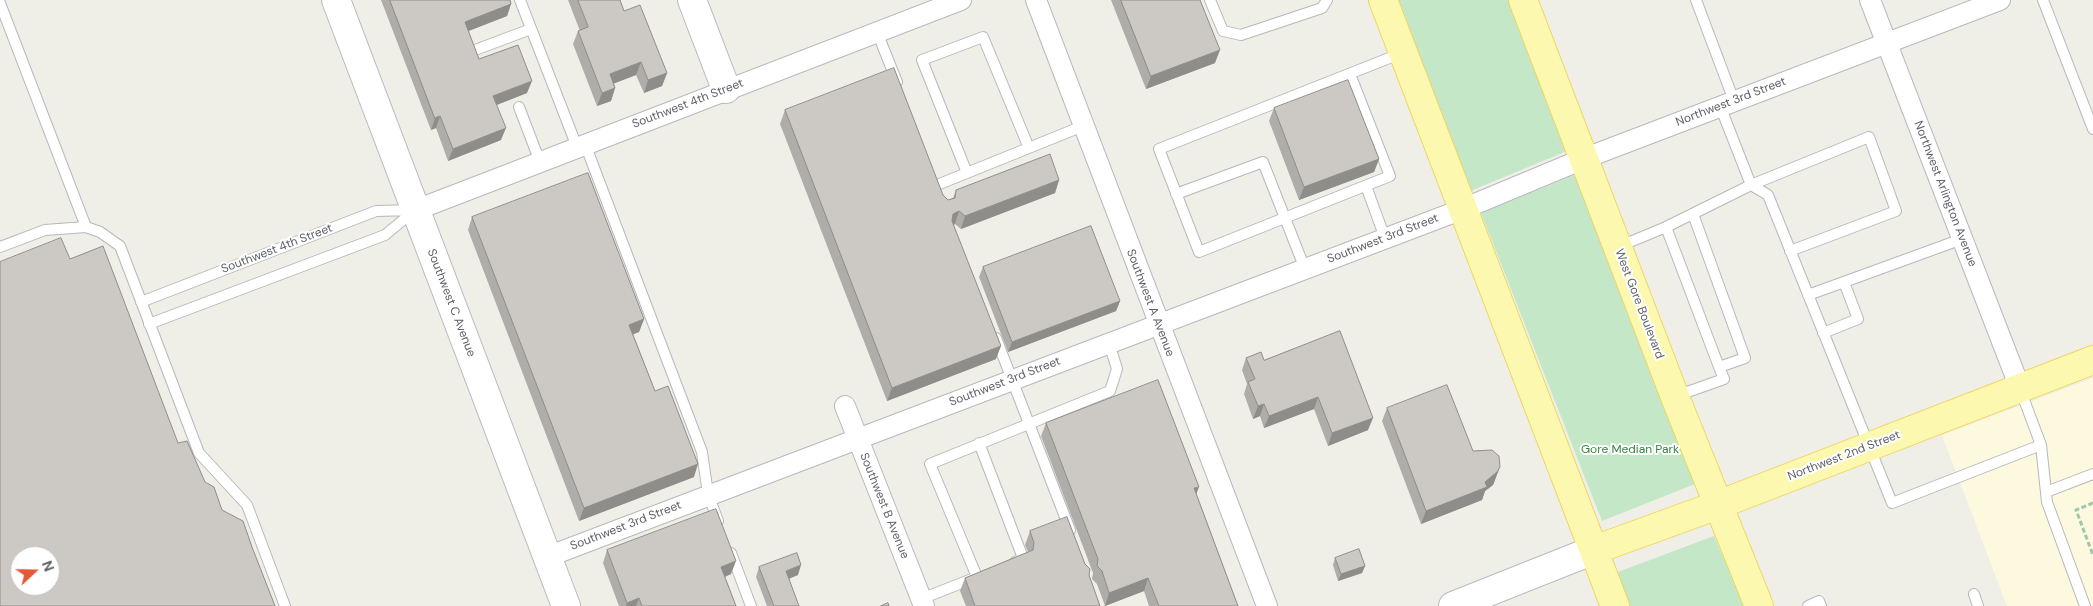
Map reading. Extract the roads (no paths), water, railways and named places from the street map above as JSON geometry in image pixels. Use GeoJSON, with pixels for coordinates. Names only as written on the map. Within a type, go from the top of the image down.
{"type":"FeatureCollection","features":[{"type":"Feature","properties":{"kind":"main road"},"geometry":{"type":"LineString","coordinates":[[1383,0],[1615,606]]}},
{"type":"Feature","properties":{"kind":"main road","name":"West Gore Boulevard"},"geometry":{"type":"LineString","coordinates":[[1522,0],[1675,397],[1759,606]]}},
{"type":"Feature","properties":{"kind":"main road","name":"Northwest 2nd Street"},"geometry":{"type":"LineString","coordinates":[[1594,550],[1718,505],[2093,360]]}},
{"type":"Feature","properties":{"kind":"street","name":"Southwest C Avenue"},"geometry":{"type":"LineString","coordinates":[[336,0],[566,606]]}},
{"type":"Feature","properties":{"kind":"street"},"geometry":{"type":"LineString","coordinates":[[692,0],[726,89]]}},
{"type":"Feature","properties":{"kind":"street","name":"Southwest 4th Street"},"geometry":{"type":"LineString","coordinates":[[416,210],[961,0]]}},
{"type":"Feature","properties":{"kind":"street","name":"Southwest A Avenue"},"geometry":{"type":"LineString","coordinates":[[1036,0],[1266,606]]}},
{"type":"Feature","properties":{"kind":"street","name":"Northwest Arlington Avenue"},"geometry":{"type":"LineString","coordinates":[[1870,0],[2020,388]]}},
{"type":"Feature","properties":{"kind":"street","name":"Northwest 3rd Street"},"geometry":{"type":"LineString","coordinates":[[1463,209],[1582,158],[2000,0]]}},
{"type":"Feature","properties":{"kind":"street","name":"Southwest 3rd Street"},"geometry":{"type":"LineString","coordinates":[[546,557],[1463,209]]}},
{"type":"Feature","properties":{"kind":"street","name":"Southwest B Avenue"},"geometry":{"type":"LineString","coordinates":[[844,406],[922,602]]}},
{"type":"Feature","properties":{"kind":"street"},"geometry":{"type":"LineString","coordinates":[[1452,606],[1594,550]]}},
{"type":"Feature","properties":{"kind":"lane"},"geometry":{"type":"LineString","coordinates":[[520,0],[581,146],[702,452],[708,494],[751,606]]}},
{"type":"Feature","properties":{"kind":"lane"},"geometry":{"type":"LineString","coordinates":[[1212,0],[1223,31],[1241,34],[1322,8],[1327,0]]}},
{"type":"Feature","properties":{"kind":"lane"},"geometry":{"type":"LineString","coordinates":[[1696,0],[1752,185],[1768,195],[1892,503],[2041,445]]}},
{"type":"Feature","properties":{"kind":"lane"},"geometry":{"type":"LineString","coordinates":[[2043,0],[2093,129]]}},
{"type":"Feature","properties":{"kind":"lane"},"geometry":{"type":"LineString","coordinates":[[0,3],[86,227]]}},
{"type":"Feature","properties":{"kind":"lane"},"geometry":{"type":"LineString","coordinates":[[475,50],[531,28]]}},
{"type":"Feature","properties":{"kind":"lane"},"geometry":{"type":"LineString","coordinates":[[878,32],[902,95]]}},
{"type":"Feature","properties":{"kind":"lane"},"geometry":{"type":"LineString","coordinates":[[967,173],[922,60],[983,36],[1029,148]]}},
{"type":"Feature","properties":{"kind":"lane"},"geometry":{"type":"LineString","coordinates":[[1350,74],[1390,176],[1199,252],[1159,150],[1350,74],[1403,53]]}},
{"type":"Feature","properties":{"kind":"lane"},"geometry":{"type":"LineString","coordinates":[[519,107],[540,162]]}},
{"type":"Feature","properties":{"kind":"lane"},"geometry":{"type":"LineString","coordinates":[[936,184],[1083,126]]}},
{"type":"Feature","properties":{"kind":"lane"},"geometry":{"type":"LineString","coordinates":[[1617,247],[1666,227],[1752,185],[1869,137],[1896,211],[1790,251]]}},
{"type":"Feature","properties":{"kind":"lane"},"geometry":{"type":"LineString","coordinates":[[1176,194],[1263,162],[1305,269]]}},
{"type":"Feature","properties":{"kind":"lane"},"geometry":{"type":"LineString","coordinates":[[1366,186],[1385,238]]}},
{"type":"Feature","properties":{"kind":"lane","name":"Southwest 4th Street"},"geometry":{"type":"LineString","coordinates":[[141,302],[376,211],[416,210]]}},
{"type":"Feature","properties":{"kind":"lane","name":"Southwest 4th Street"},"geometry":{"type":"LineString","coordinates":[[149,324],[385,234],[416,210]]}},
{"type":"Feature","properties":{"kind":"lane"},"geometry":{"type":"LineString","coordinates":[[1694,214],[1745,358],[1719,367]]}},
{"type":"Feature","properties":{"kind":"lane"},"geometry":{"type":"LineString","coordinates":[[0,247],[45,230],[86,227],[100,232],[120,246],[199,453],[247,505],[285,606]]}},
{"type":"Feature","properties":{"kind":"lane"},"geometry":{"type":"LineString","coordinates":[[1666,227],[1724,379],[1675,397]]}},
{"type":"Feature","properties":{"kind":"lane"},"geometry":{"type":"LineString","coordinates":[[1808,296],[1962,239]]}},
{"type":"Feature","properties":{"kind":"lane"},"geometry":{"type":"LineString","coordinates":[[1822,333],[1858,319],[1844,282]]}},
{"type":"Feature","properties":{"kind":"lane"},"geometry":{"type":"LineString","coordinates":[[990,324],[1074,540]]}},
{"type":"Feature","properties":{"kind":"lane"},"geometry":{"type":"LineString","coordinates":[[922,602],[982,576],[930,464],[1110,390],[1117,368],[1109,343]]}},
{"type":"Feature","properties":{"kind":"lane"},"geometry":{"type":"LineString","coordinates":[[2020,388],[2041,445],[2047,502],[2085,606]]}},
{"type":"Feature","properties":{"kind":"lane"},"geometry":{"type":"LineString","coordinates":[[979,443],[1023,558],[1004,566]]}},
{"type":"Feature","properties":{"kind":"lane"},"geometry":{"type":"LineString","coordinates":[[2046,492],[2093,474]]}},
{"type":"Feature","properties":{"kind":"lane"},"geometry":{"type":"LineString","coordinates":[[1974,594],[1978,606]]}},
{"type":"Feature","properties":{"kind":"lane"},"geometry":{"type":"LineString","coordinates":[[1808,606],[1819,601],[1821,606]]}},
{"type":"Feature","properties":{"kind":"park label","name":"Gore Median Park"},"geometry":{"type":"Point","coordinates":[1630,450]}}]}
